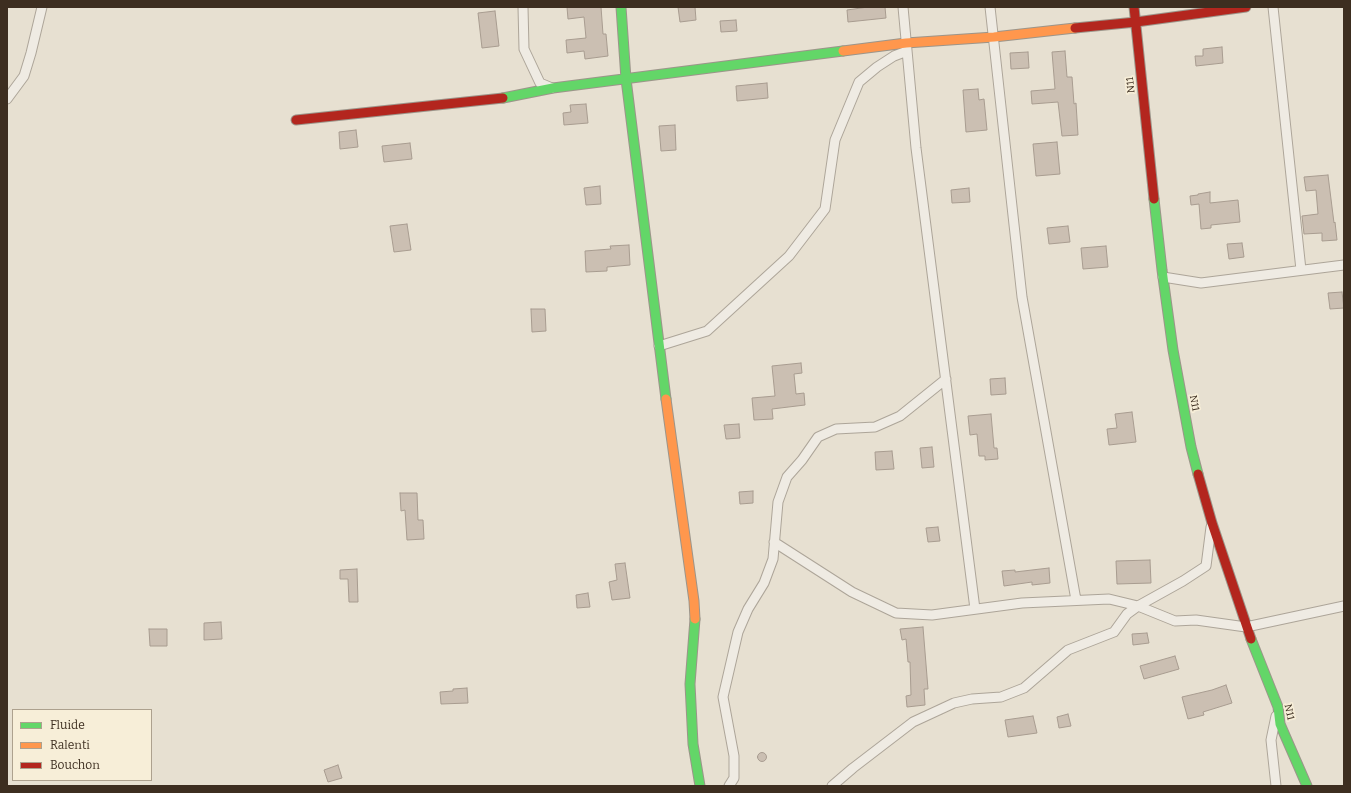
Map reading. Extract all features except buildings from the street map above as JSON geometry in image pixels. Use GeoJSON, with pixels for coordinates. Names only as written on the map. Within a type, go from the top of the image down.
{"type":"FeatureCollection","features":[{"type":"Feature","properties":{"kind":"street"},"geometry":{"type":"LineString","coordinates":[[7,99],[24,76],[42,7]]}},
{"type":"Feature","properties":{"kind":"street"},"geometry":{"type":"LineString","coordinates":[[523,7],[524,49],[540,83],[553,88]]}},
{"type":"Feature","properties":{"kind":"street"},"geometry":{"type":"LineString","coordinates":[[621,7],[626,79],[659,346],[694,601],[695,621],[690,684],[693,744],[700,786]]}},
{"type":"Feature","properties":{"kind":"street"},"geometry":{"type":"LineString","coordinates":[[903,7],[916,148],[976,609]]}},
{"type":"Feature","properties":{"kind":"street"},"geometry":{"type":"LineString","coordinates":[[990,7],[1022,297],[1076,600]]}},
{"type":"Feature","properties":{"kind":"street","name":"N11"},"geometry":{"type":"LineString","coordinates":[[1134,7],[1163,277],[1173,350],[1191,447],[1212,523],[1246,627],[1278,707],[1280,724],[1307,786]]}},
{"type":"Feature","properties":{"kind":"street"},"geometry":{"type":"LineString","coordinates":[[296,120],[498,99],[553,88],[626,79],[1136,22],[1246,7]]}},
{"type":"Feature","properties":{"kind":"street"},"geometry":{"type":"LineString","coordinates":[[1273,7],[1301,270]]}},
{"type":"Feature","properties":{"kind":"street"},"geometry":{"type":"LineString","coordinates":[[659,346],[707,331],[789,256],[825,209],[835,140],[859,82],[877,67],[906,47]]}},
{"type":"Feature","properties":{"kind":"street"},"geometry":{"type":"LineString","coordinates":[[1163,277],[1201,283],[1344,265]]}},
{"type":"Feature","properties":{"kind":"street"},"geometry":{"type":"LineString","coordinates":[[729,786],[734,778],[734,756],[723,697],[738,632],[748,609],[768,573],[772,560],[778,502],[787,477],[802,460],[818,437],[836,429],[875,427],[900,416],[946,379]]}},
{"type":"Feature","properties":{"kind":"street"},"geometry":{"type":"LineString","coordinates":[[832,786],[913,722],[954,703],[972,699],[1001,697],[1024,688],[1068,650],[1114,632],[1127,614],[1138,606],[1183,581],[1206,566],[1212,523]]}},
{"type":"Feature","properties":{"kind":"street"},"geometry":{"type":"LineString","coordinates":[[774,542],[852,592],[896,613],[932,615],[1022,603],[1109,599],[1138,606],[1175,621],[1196,620],[1246,627],[1344,606]]}},
{"type":"Feature","properties":{"kind":"street"},"geometry":{"type":"LineString","coordinates":[[1276,786],[1271,740],[1278,707]]}},
{"type":"Feature","properties":{"kind":"traffic: fast"},"geometry":{"type":"LineString","coordinates":[[621,7],[626,79],[666,399]]}},
{"type":"Feature","properties":{"kind":"traffic: fast"},"geometry":{"type":"LineString","coordinates":[[503,98],[553,88],[843,51]]}},
{"type":"Feature","properties":{"kind":"traffic: fast"},"geometry":{"type":"LineString","coordinates":[[1154,199],[1173,350],[1191,447],[1198,474]]}},
{"type":"Feature","properties":{"kind":"traffic: fast"},"geometry":{"type":"LineString","coordinates":[[695,619],[690,684],[693,744],[700,786]]}},
{"type":"Feature","properties":{"kind":"traffic: fast"},"geometry":{"type":"LineString","coordinates":[[1251,639],[1278,707],[1280,724],[1307,786]]}},
{"type":"Feature","properties":{"kind":"traffic: slow"},"geometry":{"type":"LineString","coordinates":[[843,51],[906,43],[994,37],[1075,28]]}},
{"type":"Feature","properties":{"kind":"traffic: slow"},"geometry":{"type":"LineString","coordinates":[[666,399],[694,601],[695,619]]}},
{"type":"Feature","properties":{"kind":"traffic: jam"},"geometry":{"type":"LineString","coordinates":[[1134,7],[1154,199]]}},
{"type":"Feature","properties":{"kind":"traffic: jam"},"geometry":{"type":"LineString","coordinates":[[1075,28],[1136,22],[1246,7]]}},
{"type":"Feature","properties":{"kind":"traffic: jam"},"geometry":{"type":"LineString","coordinates":[[296,120],[503,98]]}},
{"type":"Feature","properties":{"kind":"traffic: jam"},"geometry":{"type":"LineString","coordinates":[[1198,474],[1212,523],[1251,639]]}}]}
